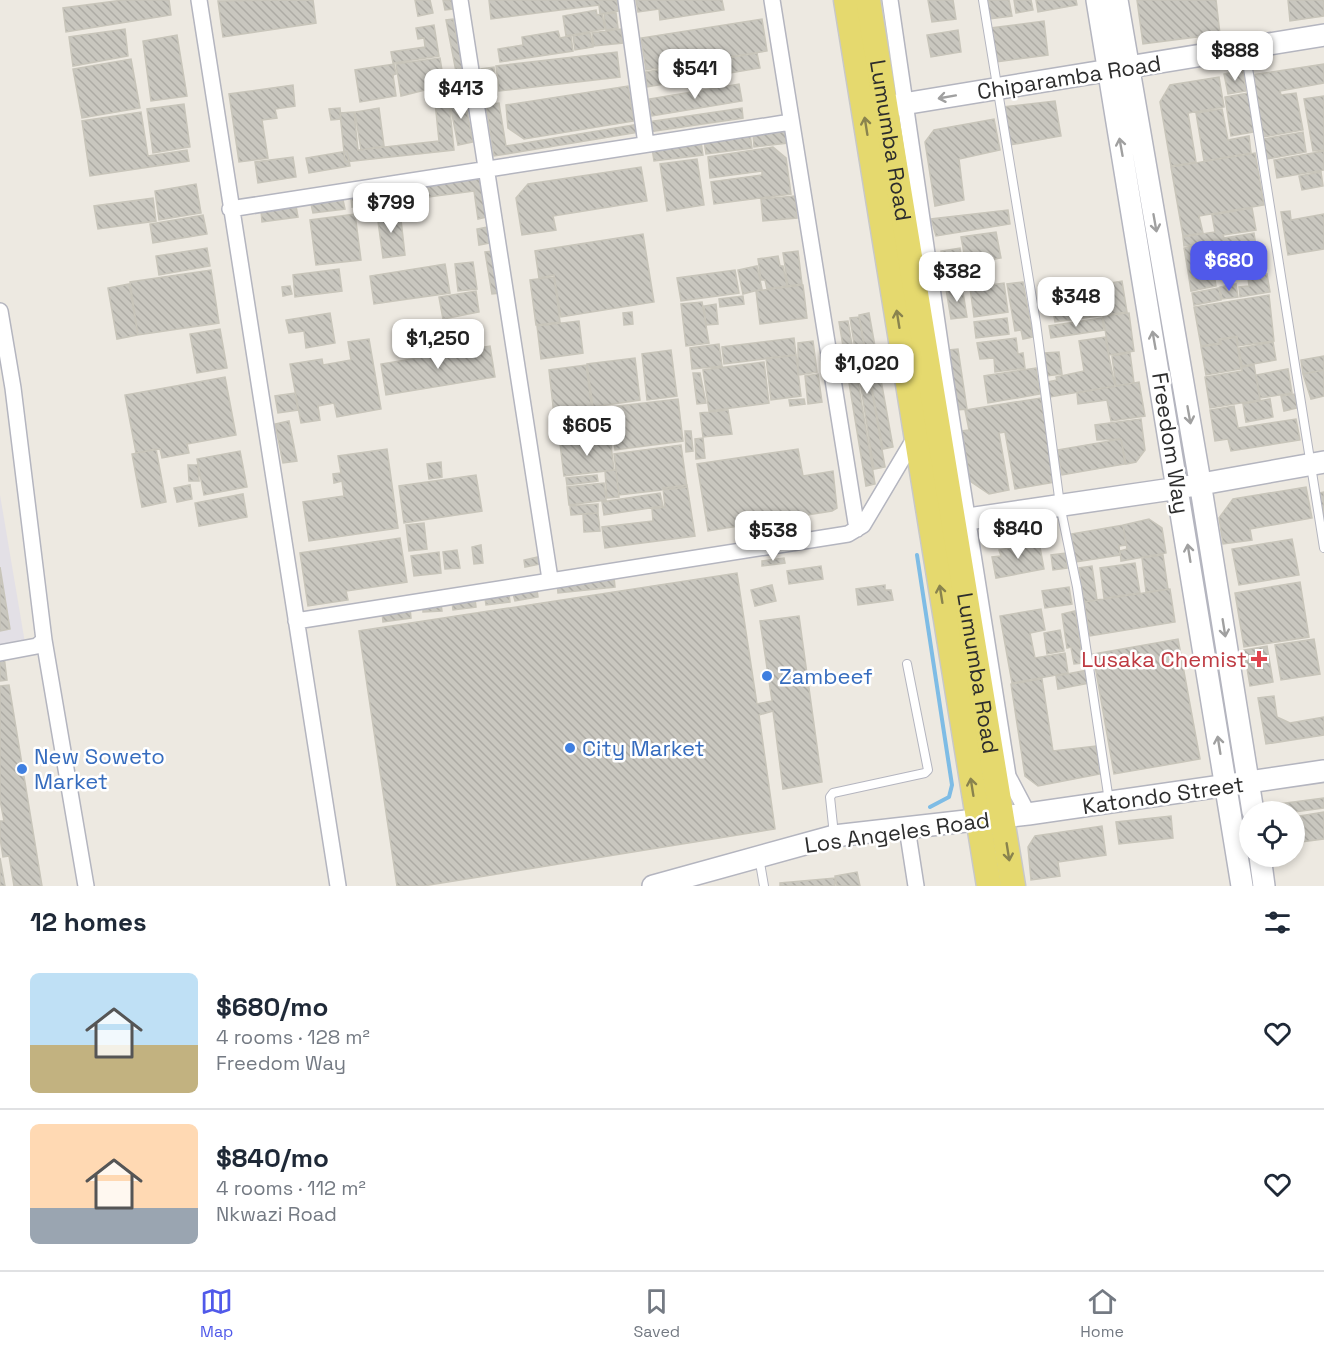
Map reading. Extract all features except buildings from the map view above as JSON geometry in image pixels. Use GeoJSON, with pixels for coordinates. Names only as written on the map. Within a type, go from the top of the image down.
{"type":"FeatureCollection","features":[{"type":"Feature","properties":{"kind":"main road","name":"Lumumba Road"},"geometry":{"type":"LineString","coordinates":[[846,0],[989,886]]}},
{"type":"Feature","properties":{"kind":"main road","name":"Lumumba Road"},"geometry":{"type":"LineString","coordinates":[[868,0],[895,106],[961,520],[1013,886]]}},
{"type":"Feature","properties":{"kind":"main road","name":"Freedom Way"},"geometry":{"type":"LineString","coordinates":[[1097,0],[1118,69],[1200,482],[1251,801]]}},
{"type":"Feature","properties":{"kind":"main road","name":"Freedom Way"},"geometry":{"type":"LineString","coordinates":[[1117,0],[1118,69],[1179,488],[1242,886]]}},
{"type":"Feature","properties":{"kind":"main road","name":"Chiparamba Road"},"geometry":{"type":"LineString","coordinates":[[895,106],[1324,35]]}},
{"type":"Feature","properties":{"kind":"main road"},"geometry":{"type":"LineString","coordinates":[[961,520],[1179,488],[1200,482],[1317,463]]}},
{"type":"Feature","properties":{"kind":"main road","name":"Katondo Street"},"geometry":{"type":"LineString","coordinates":[[1003,817],[1249,784],[1324,771]]}},
{"type":"Feature","properties":{"kind":"main road","name":"Los Angeles Road"},"geometry":{"type":"LineString","coordinates":[[652,886],[834,836],[1003,817]]}},
{"type":"Feature","properties":{"kind":"main road"},"geometry":{"type":"LineString","coordinates":[[1261,867],[1264,886]]}},
{"type":"Feature","properties":{"kind":"street"},"geometry":{"type":"LineString","coordinates":[[199,0],[338,886]]}},
{"type":"Feature","properties":{"kind":"street"},"geometry":{"type":"LineString","coordinates":[[460,0],[550,579]]}},
{"type":"Feature","properties":{"kind":"street"},"geometry":{"type":"LineString","coordinates":[[626,0],[646,144]]}},
{"type":"Feature","properties":{"kind":"street"},"geometry":{"type":"LineString","coordinates":[[772,0],[857,529]]}},
{"type":"Feature","properties":{"kind":"street"},"geometry":{"type":"LineString","coordinates":[[890,0],[895,106]]}},
{"type":"Feature","properties":{"kind":"street"},"geometry":{"type":"LineString","coordinates":[[230,209],[791,122]]}},
{"type":"Feature","properties":{"kind":"street"},"geometry":{"type":"LineString","coordinates":[[0,311],[14,388],[44,640],[86,886]]}},
{"type":"Feature","properties":{"kind":"street"},"geometry":{"type":"LineString","coordinates":[[296,621],[550,579],[848,534],[862,525],[917,434]]}},
{"type":"Feature","properties":{"kind":"street"},"geometry":{"type":"LineString","coordinates":[[961,520],[1008,776],[1028,814]]}},
{"type":"Feature","properties":{"kind":"street"},"geometry":{"type":"LineString","coordinates":[[0,653],[37,646],[44,640]]}},
{"type":"Feature","properties":{"kind":"street"},"geometry":{"type":"LineString","coordinates":[[907,828],[916,886]]}},
{"type":"Feature","properties":{"kind":"lane"},"geometry":{"type":"LineString","coordinates":[[983,0],[1036,323],[1060,505],[1077,587],[1109,803]]}},
{"type":"Feature","properties":{"kind":"lane"},"geometry":{"type":"LineString","coordinates":[[1245,48],[1317,463],[1324,548]]}},
{"type":"Feature","properties":{"kind":"lane"},"geometry":{"type":"LineString","coordinates":[[834,836],[830,797],[833,793],[926,774],[928,770],[907,664]]}},
{"type":"Feature","properties":{"kind":"lane"},"geometry":{"type":"LineString","coordinates":[[759,855],[764,886]]}},
{"type":"Feature","properties":{"kind":"shaded area"},"geometry":{"type":"Polygon","coordinates":[[[0,495],[25,643],[0,647],[0,495]]]}},
{"type":"Feature","properties":{"kind":"waterway"},"geometry":{"type":"LineString","coordinates":[[917,555],[952,785],[949,797],[930,807]]}},
{"type":"Feature","properties":{"kind":"place","name":"Lusaka Chemist"},"geometry":{"type":"Point","coordinates":[1259,659]}},
{"type":"Feature","properties":{"kind":"place","name":"Zambeef"},"geometry":{"type":"Point","coordinates":[767,676]}},
{"type":"Feature","properties":{"kind":"place","name":"City Market"},"geometry":{"type":"Point","coordinates":[570,748]}},
{"type":"Feature","properties":{"kind":"place","name":"New Soweto Market"},"geometry":{"type":"Point","coordinates":[22,769]}}]}
